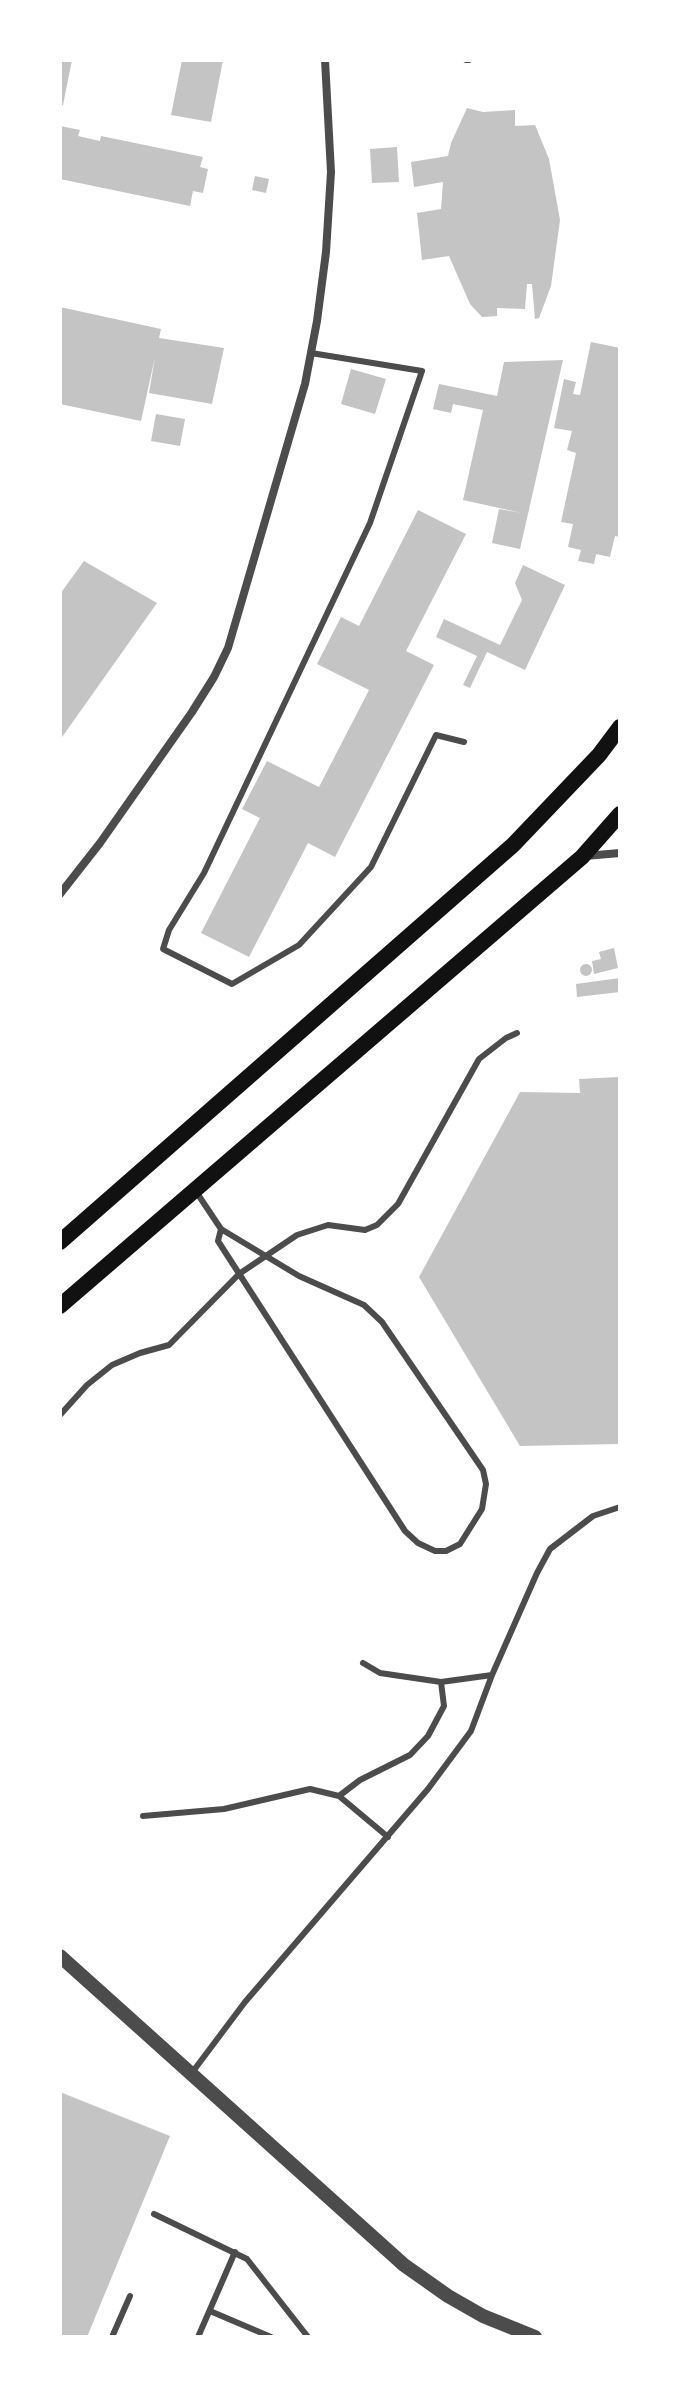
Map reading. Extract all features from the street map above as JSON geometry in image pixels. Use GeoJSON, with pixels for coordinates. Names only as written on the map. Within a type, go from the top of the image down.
{"type":"FeatureCollection","features":[{"type":"Feature","properties":{"kind":"main road"},"geometry":{"type":"LineString","coordinates":[[60,1242],[513,845],[599,755],[620,727]]}},
{"type":"Feature","properties":{"kind":"main road"},"geometry":{"type":"LineString","coordinates":[[60,1306],[582,857],[620,814]]}},
{"type":"Feature","properties":{"kind":"street"},"geometry":{"type":"LineString","coordinates":[[60,894],[184,724],[214,677],[228,648],[305,384],[311,353],[326,252],[331,172],[325,60]]}},
{"type":"Feature","properties":{"kind":"street"},"geometry":{"type":"LineString","coordinates":[[582,857],[620,853]]}},
{"type":"Feature","properties":{"kind":"street"},"geometry":{"type":"LineString","coordinates":[[60,1956],[404,2265],[483,2316],[535,2337]]}},
{"type":"Feature","properties":{"kind":"lane"},"geometry":{"type":"LineString","coordinates":[[311,353],[422,371],[370,523],[204,873],[169,930],[163,949],[232,984],[299,945],[371,867],[436,735],[464,742]]}},
{"type":"Feature","properties":{"kind":"lane"},"geometry":{"type":"LineString","coordinates":[[60,1415],[87,1385],[112,1365],[169,1345],[239,1274],[297,1235],[328,1225],[365,1230],[386,1217],[413,1179],[479,1059],[517,1033]]}},
{"type":"Feature","properties":{"kind":"lane"},"geometry":{"type":"LineString","coordinates":[[195,1190],[221,1229],[264,1257],[322,1288],[364,1305],[382,1322],[483,1470],[486,1484],[482,1509],[460,1544],[446,1551],[435,1551],[418,1543],[405,1531],[218,1241],[221,1229]]}},
{"type":"Feature","properties":{"kind":"lane"},"geometry":{"type":"LineString","coordinates":[[191,2074],[245,2002],[388,1837],[471,1731],[492,1675],[550,1549],[593,1516],[620,1507]]}},
{"type":"Feature","properties":{"kind":"lane"},"geometry":{"type":"LineString","coordinates":[[363,1663],[380,1673],[441,1682],[492,1675]]}},
{"type":"Feature","properties":{"kind":"lane"},"geometry":{"type":"LineString","coordinates":[[339,1796],[360,1780],[410,1755],[428,1736],[444,1706],[441,1682]]}},
{"type":"Feature","properties":{"kind":"lane"},"geometry":{"type":"LineString","coordinates":[[143,1816],[224,1809],[310,1789],[339,1796],[388,1837]]}},
{"type":"Feature","properties":{"kind":"lane"},"geometry":{"type":"LineString","coordinates":[[154,2214],[235,2252],[255,2267],[301,2333],[308,2337]]}},
{"type":"Feature","properties":{"kind":"lane"},"geometry":{"type":"LineString","coordinates":[[198,2337],[235,2252]]}},
{"type":"Feature","properties":{"kind":"lane"},"geometry":{"type":"LineString","coordinates":[[112,2337],[130,2296]]}},
{"type":"Feature","properties":{"kind":"lane"},"geometry":{"type":"LineString","coordinates":[[210,2311],[271,2337]]}},
{"type":"Feature","properties":{"kind":"building"},"geometry":{"type":"Polygon","coordinates":[[[60,60],[72,60],[63,105],[60,105],[60,60]]]}},
{"type":"Feature","properties":{"kind":"building"},"geometry":{"type":"Polygon","coordinates":[[[182,60],[223,60],[211,122],[171,115],[182,60]]]}},
{"type":"Feature","properties":{"kind":"building"},"geometry":{"type":"Polygon","coordinates":[[[467,108],[483,112],[515,110],[515,126],[535,125],[549,159],[560,220],[551,286],[539,318],[535,319],[532,284],[527,284],[525,309],[497,308],[497,316],[482,317],[470,304],[449,256],[422,260],[417,213],[441,209],[443,182],[414,187],[411,162],[448,156],[467,108]]]}},
{"type":"Feature","properties":{"kind":"building"},"geometry":{"type":"Polygon","coordinates":[[[60,126],[80,130],[78,136],[100,141],[101,136],[203,157],[200,167],[208,169],[203,193],[193,191],[190,206],[60,179],[60,126]]]}},
{"type":"Feature","properties":{"kind":"building"},"geometry":{"type":"Polygon","coordinates":[[[397,147],[399,182],[372,183],[370,149],[397,147]]]}},
{"type":"Feature","properties":{"kind":"building"},"geometry":{"type":"Polygon","coordinates":[[[255,176],[269,179],[266,193],[252,190],[255,176]]]}},
{"type":"Feature","properties":{"kind":"building"},"geometry":{"type":"Polygon","coordinates":[[[60,307],[161,329],[159,338],[224,348],[212,404],[149,393],[155,357],[141,421],[60,404],[60,307]]]}},
{"type":"Feature","properties":{"kind":"building"},"geometry":{"type":"Polygon","coordinates":[[[591,342],[620,348],[620,537],[615,536],[610,557],[596,554],[594,564],[578,561],[581,550],[568,547],[573,524],[561,522],[576,453],[567,450],[572,431],[554,428],[564,379],[576,382],[573,394],[580,395],[591,342]]]}},
{"type":"Feature","properties":{"kind":"building"},"geometry":{"type":"Polygon","coordinates":[[[563,360],[520,549],[492,543],[499,509],[522,513],[463,500],[483,410],[453,404],[451,413],[433,409],[439,384],[497,396],[504,362],[563,360]]]}},
{"type":"Feature","properties":{"kind":"building"},"geometry":{"type":"Polygon","coordinates":[[[351,369],[386,379],[375,414],[341,404],[351,369]]]}},
{"type":"Feature","properties":{"kind":"building"},"geometry":{"type":"Polygon","coordinates":[[[156,414],[185,419],[180,446],[151,441],[156,414]]]}},
{"type":"Feature","properties":{"kind":"building"},"geometry":{"type":"Polygon","coordinates":[[[418,510],[466,534],[406,651],[434,665],[335,857],[308,843],[249,957],[201,933],[260,818],[242,809],[267,761],[319,787],[369,690],[317,664],[341,617],[359,626],[418,510]]]}},
{"type":"Feature","properties":{"kind":"building"},"geometry":{"type":"Polygon","coordinates":[[[84,561],[157,603],[60,740],[60,594],[84,561]]]}},
{"type":"Feature","properties":{"kind":"building"},"geometry":{"type":"Polygon","coordinates":[[[523,565],[565,585],[525,670],[487,652],[470,688],[463,685],[477,656],[436,637],[444,619],[500,645],[522,600],[515,583],[523,565]]]}},
{"type":"Feature","properties":{"kind":"building"},"geometry":{"type":"Polygon","coordinates":[[[614,948],[618,968],[594,974],[592,961],[601,959],[599,952],[614,948]]]}},
{"type":"Feature","properties":{"kind":"building"},"geometry":{"type":"Polygon","coordinates":[[[581,965],[591,965],[591,975],[581,975],[581,965]]]}},
{"type":"Feature","properties":{"kind":"building"},"geometry":{"type":"Polygon","coordinates":[[[620,978],[620,992],[577,997],[576,984],[620,978]]]}},
{"type":"Feature","properties":{"kind":"building"},"geometry":{"type":"Polygon","coordinates":[[[620,1077],[620,1444],[520,1446],[419,1277],[520,1092],[580,1093],[579,1079],[620,1077]]]}},
{"type":"Feature","properties":{"kind":"building"},"geometry":{"type":"Polygon","coordinates":[[[60,2092],[170,2136],[87,2337],[60,2337],[60,2092]]]}}]}
